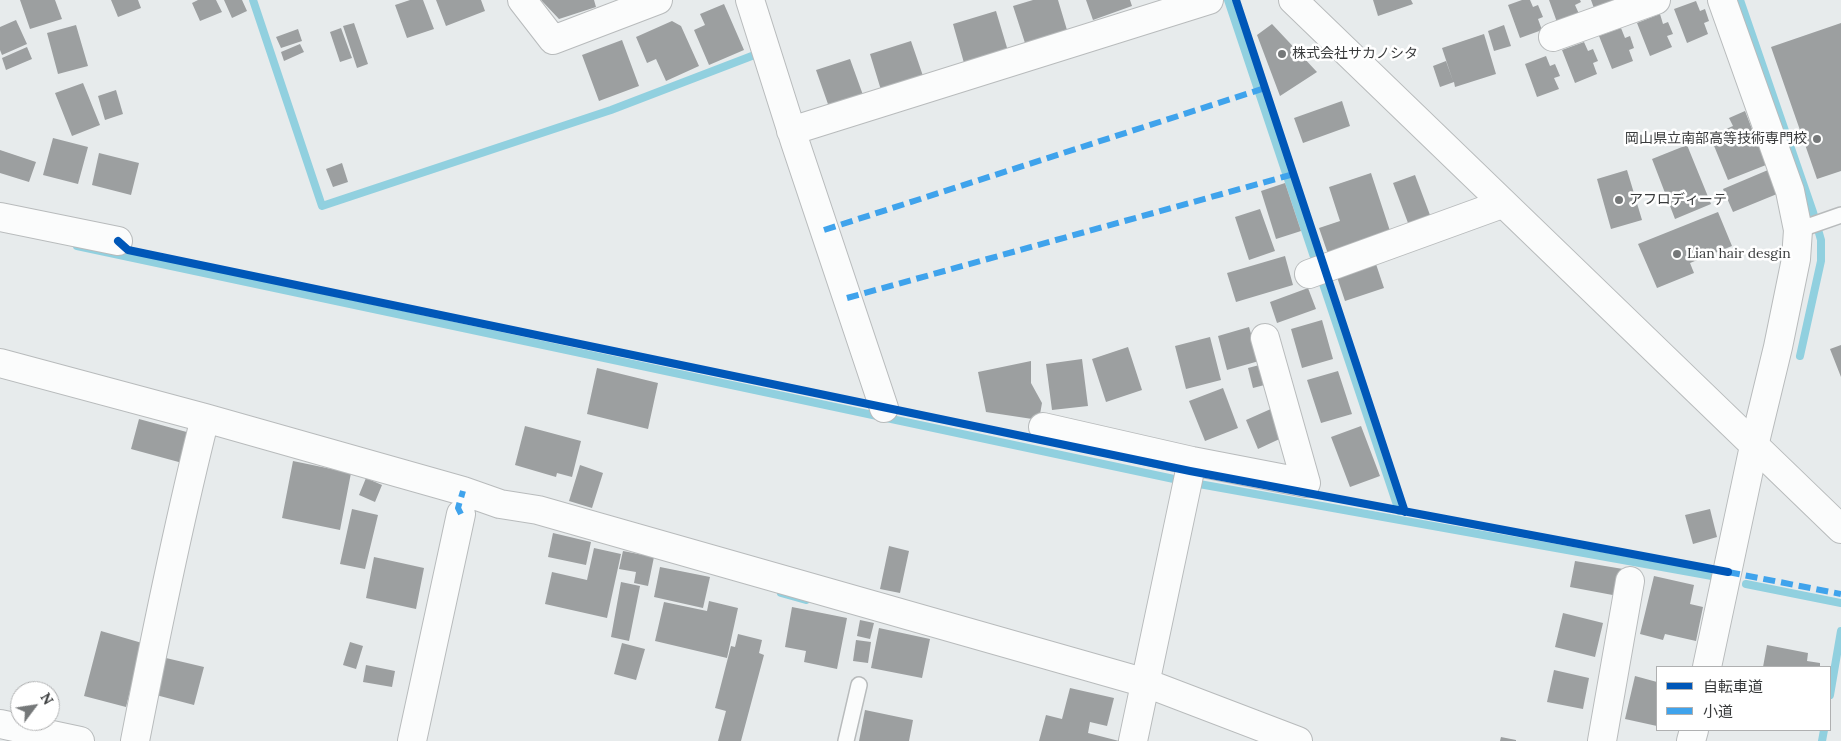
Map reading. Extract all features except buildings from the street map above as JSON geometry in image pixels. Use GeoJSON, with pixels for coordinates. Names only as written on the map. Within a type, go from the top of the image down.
{"type":"FeatureCollection","features":[{"type":"Feature","properties":{"kind":"street"},"geometry":{"type":"LineString","coordinates":[[522,0],[553,40],[658,0]]}},
{"type":"Feature","properties":{"kind":"street"},"geometry":{"type":"LineString","coordinates":[[791,131],[1209,0]]}},
{"type":"Feature","properties":{"kind":"street"},"geometry":{"type":"LineString","coordinates":[[1293,0],[1841,530]]}},
{"type":"Feature","properties":{"kind":"street"},"geometry":{"type":"LineString","coordinates":[[1553,37],[1656,0]]}},
{"type":"Feature","properties":{"kind":"street"},"geometry":{"type":"LineString","coordinates":[[1707,666],[1796,259],[1810,226],[1790,191],[1722,0]]}},
{"type":"Feature","properties":{"kind":"street"},"geometry":{"type":"LineString","coordinates":[[757,2],[791,131],[884,408]]}},
{"type":"Feature","properties":{"kind":"street"},"geometry":{"type":"LineString","coordinates":[[1309,274],[1502,204]]}},
{"type":"Feature","properties":{"kind":"street"},"geometry":{"type":"LineString","coordinates":[[0,217],[118,241]]}},
{"type":"Feature","properties":{"kind":"street"},"geometry":{"type":"LineString","coordinates":[[1043,427],[1192,461],[1306,483],[1265,338]]}},
{"type":"Feature","properties":{"kind":"street"},"geometry":{"type":"LineString","coordinates":[[0,363],[203,426],[453,488],[500,504],[538,510],[1144,690],[1298,741]]}},
{"type":"Feature","properties":{"kind":"street"},"geometry":{"type":"LineString","coordinates":[[135,741],[168,576],[203,426]]}},
{"type":"Feature","properties":{"kind":"street"},"geometry":{"type":"LineString","coordinates":[[1133,741],[1192,461]]}},
{"type":"Feature","properties":{"kind":"street"},"geometry":{"type":"LineString","coordinates":[[412,741],[461,514]]}},
{"type":"Feature","properties":{"kind":"street"},"geometry":{"type":"LineString","coordinates":[[1602,741],[1630,581]]}},
{"type":"Feature","properties":{"kind":"street"},"geometry":{"type":"LineString","coordinates":[[0,724],[80,741]]}},
{"type":"Feature","properties":{"kind":"lane"},"geometry":{"type":"LineString","coordinates":[[1810,226],[1841,215]]}},
{"type":"Feature","properties":{"kind":"lane"},"geometry":{"type":"LineString","coordinates":[[846,741],[859,685]]}},
{"type":"Feature","properties":{"kind":"waterway"},"geometry":{"type":"LineString","coordinates":[[253,0],[322,206],[611,110],[757,54]]}},
{"type":"Feature","properties":{"kind":"waterway"},"geometry":{"type":"LineString","coordinates":[[1228,0],[1399,511]]}},
{"type":"Feature","properties":{"kind":"waterway"},"geometry":{"type":"LineString","coordinates":[[1740,0],[1821,240],[1821,261],[1800,356]]}},
{"type":"Feature","properties":{"kind":"waterway"},"geometry":{"type":"LineString","coordinates":[[77,246],[1188,482],[1712,576]]}},
{"type":"Feature","properties":{"kind":"waterway"},"geometry":{"type":"LineString","coordinates":[[1746,584],[1841,603]]}},
{"type":"Feature","properties":{"kind":"waterway"},"geometry":{"type":"LineString","coordinates":[[781,593],[806,600]]}},
{"type":"Feature","properties":{"kind":"waterway"},"geometry":{"type":"LineString","coordinates":[[1831,689],[1841,631]]}},
{"type":"Feature","properties":{"kind":"waterway"},"geometry":{"type":"LineString","coordinates":[[1822,741],[1824,731]]}},
{"type":"Feature","properties":{"kind":"marked path"},"geometry":{"type":"LineString","coordinates":[[824,230],[1265,88]]}},
{"type":"Feature","properties":{"kind":"marked path"},"geometry":{"type":"LineString","coordinates":[[847,298],[1294,174]]}},
{"type":"Feature","properties":{"kind":"marked path"},"geometry":{"type":"LineString","coordinates":[[461,514],[458,508],[463,491]]}},
{"type":"Feature","properties":{"kind":"marked path"},"geometry":{"type":"LineString","coordinates":[[1728,572],[1841,594]]}},
{"type":"Feature","properties":{"kind":"cycle path"},"geometry":{"type":"LineString","coordinates":[[1236,0],[1405,512]]}},
{"type":"Feature","properties":{"kind":"cycle path"},"geometry":{"type":"LineString","coordinates":[[118,241],[128,250],[1190,471],[1728,572]]}},
{"type":"Feature","properties":{"kind":"place","name":"株式会社サカノシタ"},"geometry":{"type":"Point","coordinates":[1282,54]}},
{"type":"Feature","properties":{"kind":"place","name":"岡山県立南部高等技術専門校"},"geometry":{"type":"Point","coordinates":[1817,139]}},
{"type":"Feature","properties":{"kind":"place","name":"アフロディーテ"},"geometry":{"type":"Point","coordinates":[1619,200]}},
{"type":"Feature","properties":{"kind":"place","name":"Lian hair desgin"},"geometry":{"type":"Point","coordinates":[1677,254]}}]}
